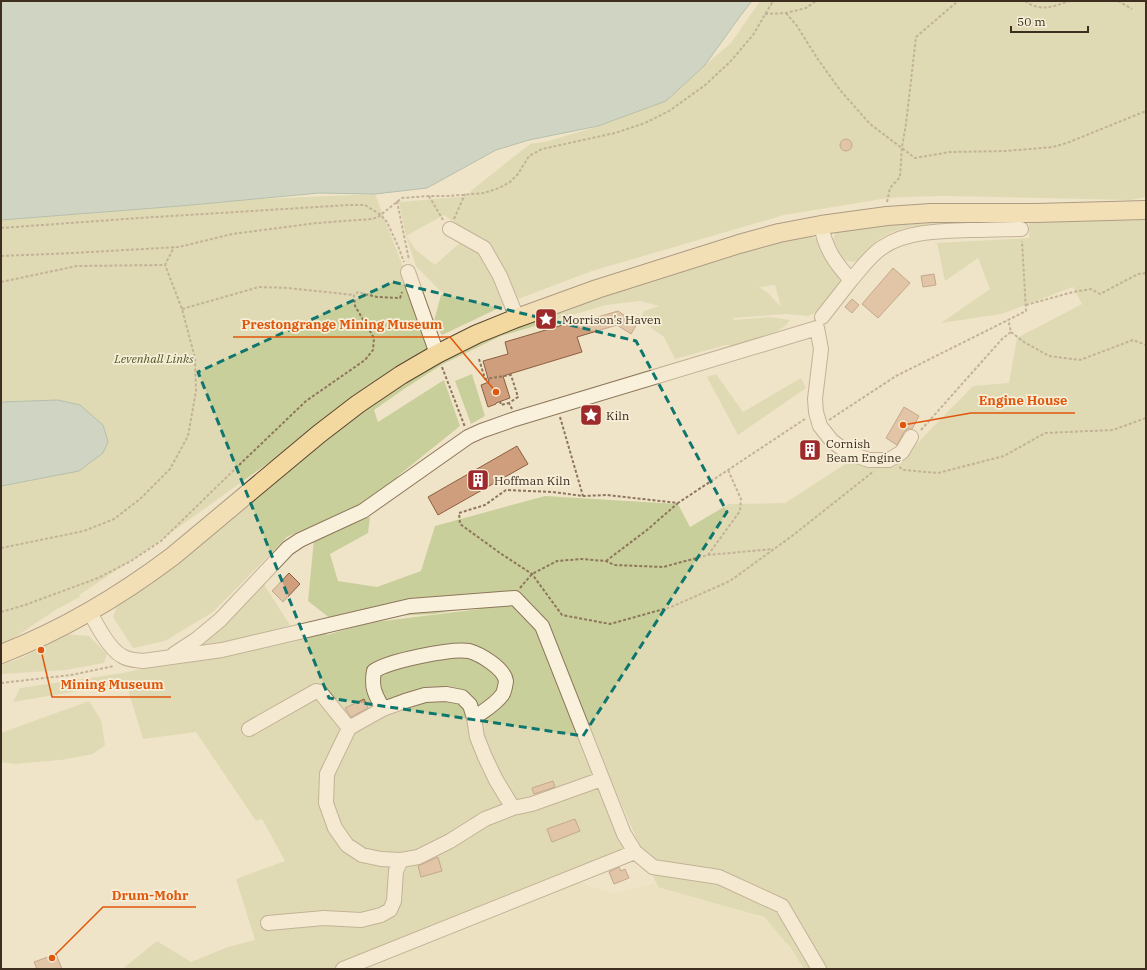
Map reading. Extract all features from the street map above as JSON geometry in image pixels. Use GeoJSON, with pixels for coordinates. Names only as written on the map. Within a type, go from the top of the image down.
{"type":"FeatureCollection","features":[{"type":"Feature","properties":{"kind":"main road"},"geometry":{"type":"LineString","coordinates":[[1,654],[58,629],[90,612],[149,574],[358,404],[401,375],[437,354],[477,334],[517,318],[597,289],[739,244],[780,233],[821,225],[887,216],[1146,210]]}},
{"type":"Feature","properties":{"kind":"street"},"geometry":{"type":"LineString","coordinates":[[821,225],[829,250],[839,266],[851,280]]}},
{"type":"Feature","properties":{"kind":"street"},"geometry":{"type":"LineString","coordinates":[[450,229],[484,248],[500,276],[517,318]]}},
{"type":"Feature","properties":{"kind":"street"},"geometry":{"type":"LineString","coordinates":[[822,317],[869,259],[883,246],[899,238],[940,231],[1021,229]]}},
{"type":"Feature","properties":{"kind":"street"},"geometry":{"type":"LineString","coordinates":[[408,272],[437,354]]}},
{"type":"Feature","properties":{"kind":"street"},"geometry":{"type":"LineString","coordinates":[[170,656],[197,639],[220,620],[288,548],[300,540],[363,511],[468,437],[515,419],[817,328],[821,349],[815,399],[816,412],[820,426],[832,441],[848,453],[869,460],[889,460],[902,452],[911,437]]}},
{"type":"Feature","properties":{"kind":"street"},"geometry":{"type":"LineString","coordinates":[[90,612],[114,649],[121,656],[133,660],[143,660],[222,650],[410,606],[515,598],[542,626],[624,834],[635,852],[653,867],[719,877],[782,906],[819,969]]}},
{"type":"Feature","properties":{"kind":"street"},"geometry":{"type":"LineString","coordinates":[[383,709],[376,695],[372,682],[374,671],[380,667],[418,657],[455,650],[469,652],[484,657],[498,668],[506,680],[504,694],[494,704],[474,718]]}},
{"type":"Feature","properties":{"kind":"street"},"geometry":{"type":"LineString","coordinates":[[249,729],[316,691],[320,692],[350,728]]}},
{"type":"Feature","properties":{"kind":"street"},"geometry":{"type":"LineString","coordinates":[[513,808],[496,780],[485,757],[477,737],[470,705],[462,697],[446,694],[425,695],[383,709],[350,728],[327,774],[326,803],[335,828],[347,845],[362,855],[381,859],[401,860],[418,856],[450,841],[485,819],[513,808],[532,804],[602,779]]}},
{"type":"Feature","properties":{"kind":"street"},"geometry":{"type":"LineString","coordinates":[[343,969],[635,852]]}},
{"type":"Feature","properties":{"kind":"street"},"geometry":{"type":"LineString","coordinates":[[268,923],[324,918],[361,920],[381,915],[390,910],[394,901],[396,871],[401,860]]}},
{"type":"Feature","properties":{"kind":"path"},"geometry":{"type":"LineString","coordinates":[[1,256],[179,247],[232,234],[317,222],[372,219],[381,215],[402,198],[484,193],[510,182],[518,174],[529,156],[542,149],[615,133],[646,123],[668,111],[704,86],[730,62],[753,35],[772,1]]}},
{"type":"Feature","properties":{"kind":"path"},"geometry":{"type":"LineString","coordinates":[[765,14],[786,13],[806,8],[816,1]]}},
{"type":"Feature","properties":{"kind":"path"},"geometry":{"type":"LineString","coordinates":[[887,216],[886,206],[890,188],[900,177],[902,147],[916,37],[958,1]]}},
{"type":"Feature","properties":{"kind":"path"},"geometry":{"type":"LineString","coordinates":[[1025,1],[1038,8],[1050,7],[1070,1]]}},
{"type":"Feature","properties":{"kind":"path"},"geometry":{"type":"LineString","coordinates":[[1118,1],[1132,9]]}},
{"type":"Feature","properties":{"kind":"path"},"geometry":{"type":"LineString","coordinates":[[786,13],[797,26],[817,58],[840,90],[870,124],[915,158],[950,152],[1006,151],[1053,147],[1067,143],[1146,111]]}},
{"type":"Feature","properties":{"kind":"path"},"geometry":{"type":"LineString","coordinates":[[429,196],[440,216],[450,229],[465,194]]}},
{"type":"Feature","properties":{"kind":"path"},"geometry":{"type":"LineString","coordinates":[[397,201],[409,263],[408,272]]}},
{"type":"Feature","properties":{"kind":"path"},"geometry":{"type":"LineString","coordinates":[[1,228],[365,205],[381,215],[387,222],[408,272]]}},
{"type":"Feature","properties":{"kind":"path"},"geometry":{"type":"LineString","coordinates":[[820,426],[896,376],[1026,311],[1021,229]]}},
{"type":"Feature","properties":{"kind":"path"},"geometry":{"type":"LineString","coordinates":[[1,548],[84,531],[114,519],[140,499],[170,469],[188,436],[196,391],[196,358],[182,310],[165,265],[174,247]]}},
{"type":"Feature","properties":{"kind":"path"},"geometry":{"type":"LineString","coordinates":[[1,282],[76,266],[165,265]]}},
{"type":"Feature","properties":{"kind":"path"},"geometry":{"type":"LineString","coordinates":[[1026,305],[1073,292],[1091,289],[1100,294],[1138,274],[1146,273]]}},
{"type":"Feature","properties":{"kind":"path"},"geometry":{"type":"LineString","coordinates":[[182,310],[259,287],[288,288],[354,295],[358,292],[378,297],[400,298],[402,292]]}},
{"type":"Feature","properties":{"kind":"path"},"geometry":{"type":"LineString","coordinates":[[1,612],[26,605],[98,578],[161,541],[306,401],[365,360],[373,350],[374,338],[355,306],[354,295]]}},
{"type":"Feature","properties":{"kind":"path"},"geometry":{"type":"LineString","coordinates":[[1006,321],[1009,323],[1011,332],[1024,342],[1049,356],[1080,360],[1133,340],[1146,345]]}},
{"type":"Feature","properties":{"kind":"path"},"geometry":{"type":"LineString","coordinates":[[911,437],[921,429],[1002,339],[1011,332]]}},
{"type":"Feature","properties":{"kind":"path"},"geometry":{"type":"LineString","coordinates":[[437,354],[468,437]]}},
{"type":"Feature","properties":{"kind":"path"},"geometry":{"type":"LineString","coordinates":[[479,359],[485,379],[511,375],[518,397],[510,403],[501,405],[500,401]]}},
{"type":"Feature","properties":{"kind":"path"},"geometry":{"type":"LineString","coordinates":[[510,403],[515,419]]}},
{"type":"Feature","properties":{"kind":"path"},"geometry":{"type":"LineString","coordinates":[[558,407],[583,496]]}},
{"type":"Feature","properties":{"kind":"path"},"geometry":{"type":"LineString","coordinates":[[606,561],[647,530],[678,503],[816,412]]}},
{"type":"Feature","properties":{"kind":"path"},"geometry":{"type":"LineString","coordinates":[[678,503],[608,495],[583,496],[553,492],[506,490],[484,505],[459,513],[460,524],[532,574],[562,615],[610,624],[671,607],[730,581],[889,460],[904,470],[938,473],[1004,456],[1045,433],[1113,430],[1146,418]]}},
{"type":"Feature","properties":{"kind":"path"},"geometry":{"type":"LineString","coordinates":[[708,555],[740,511],[741,499],[728,470]]}},
{"type":"Feature","properties":{"kind":"path"},"geometry":{"type":"LineString","coordinates":[[519,589],[532,574],[557,562],[581,559],[606,561],[614,565],[663,567],[708,555],[774,549]]}},
{"type":"Feature","properties":{"kind":"path"},"geometry":{"type":"LineString","coordinates":[[1,683],[71,675],[106,668],[133,660]]}},
{"type":"Feature","properties":{"kind":"highlighted area"},"geometry":{"type":"Polygon","coordinates":[[[393,282],[636,341],[727,512],[583,736],[329,698],[198,372],[393,282]]]}},
{"type":"Feature","properties":{"kind":"shaded area"},"geometry":{"type":"Polygon","coordinates":[[[578,881],[590,887],[615,894],[652,884],[703,896],[752,913],[775,926],[804,969],[356,969],[578,881]]]}},
{"type":"Feature","properties":{"kind":"green space"},"geometry":{"type":"Polygon","coordinates":[[[760,1],[1146,1],[1146,197],[1130,200],[946,196],[904,197],[888,198],[784,215],[592,271],[518,299],[442,335],[434,321],[441,295],[443,294],[416,266],[406,236],[399,202],[468,196],[472,190],[530,144],[548,141],[593,128],[669,96],[731,43],[760,1]],[[444,215],[406,236],[416,250],[435,265],[463,240],[505,278],[489,243],[466,231],[444,215]]]}},
{"type":"Feature","properties":{"kind":"green space","name":"Levenhall Links"},"geometry":{"type":"Polygon","coordinates":[[[375,194],[433,345],[144,552],[79,595],[80,597],[57,609],[9,641],[1,643],[1,216],[239,200],[375,194]]]}},
{"type":"Feature","properties":{"kind":"green space"},"geometry":{"type":"Polygon","coordinates":[[[1027,220],[1029,223],[963,223],[909,227],[895,231],[878,240],[858,261],[853,262],[843,260],[832,243],[835,234],[839,230],[893,222],[1027,220]]]}},
{"type":"Feature","properties":{"kind":"green space"},"geometry":{"type":"Polygon","coordinates":[[[1146,220],[1146,969],[804,969],[790,947],[764,917],[658,887],[616,792],[566,670],[626,852],[572,875],[334,969],[125,969],[125,967],[157,941],[191,962],[228,947],[255,940],[236,879],[285,861],[262,819],[256,821],[196,732],[143,739],[126,683],[13,702],[20,688],[123,673],[324,628],[327,635],[367,623],[480,609],[479,606],[434,614],[331,619],[308,601],[314,539],[370,517],[368,533],[330,554],[338,581],[377,587],[421,571],[435,526],[545,496],[678,504],[690,527],[729,504],[785,503],[847,463],[894,467],[973,386],[1009,383],[1017,338],[1082,304],[1073,287],[1001,314],[941,323],[990,289],[978,258],[945,281],[937,243],[1029,238],[1029,223],[1146,220]]]}},
{"type":"Feature","properties":{"kind":"green space"},"geometry":{"type":"Polygon","coordinates":[[[809,235],[818,240],[840,278],[841,283],[823,309],[808,316],[787,314],[733,318],[734,320],[770,317],[790,320],[785,326],[776,332],[736,346],[726,345],[675,359],[664,337],[640,320],[644,311],[659,306],[640,301],[606,305],[501,336],[443,364],[374,410],[378,422],[444,380],[460,426],[374,497],[352,511],[287,537],[213,612],[165,641],[133,648],[113,617],[117,606],[207,540],[205,537],[370,402],[443,359],[519,323],[727,253],[809,235]],[[775,285],[759,287],[768,293],[781,307],[775,285]]]}},
{"type":"Feature","properties":{"kind":"green space"},"geometry":{"type":"Polygon","coordinates":[[[472,374],[485,416],[471,424],[455,381],[472,374]]]}},
{"type":"Feature","properties":{"kind":"green space"},"geometry":{"type":"Polygon","coordinates":[[[716,374],[743,412],[801,378],[806,388],[738,435],[707,377],[716,374]]]}},
{"type":"Feature","properties":{"kind":"green space"},"geometry":{"type":"Polygon","coordinates":[[[263,583],[290,625],[222,647],[195,648],[263,583]]]}},
{"type":"Feature","properties":{"kind":"green space"},"geometry":{"type":"Polygon","coordinates":[[[65,634],[89,636],[107,654],[104,663],[66,670],[1,674],[1,665],[24,657],[65,634]]]}},
{"type":"Feature","properties":{"kind":"green space"},"geometry":{"type":"Polygon","coordinates":[[[89,701],[101,720],[105,745],[93,754],[61,760],[14,764],[1,762],[1,733],[89,701]]]}},
{"type":"Feature","properties":{"kind":"water"},"geometry":{"type":"Polygon","coordinates":[[[1,1],[752,1],[705,65],[666,101],[598,126],[529,140],[496,150],[427,188],[375,194],[319,193],[1,220],[1,1]]]}},
{"type":"Feature","properties":{"kind":"water"},"geometry":{"type":"Polygon","coordinates":[[[58,400],[80,405],[103,425],[108,442],[103,453],[79,471],[1,486],[1,402],[58,400]]]}},
{"type":"Feature","properties":{"kind":"building"},"geometry":{"type":"Polygon","coordinates":[[[846,139],[850,141],[852,145],[850,149],[846,151],[842,149],[840,145],[842,141],[846,139]]]}},
{"type":"Feature","properties":{"kind":"building"},"geometry":{"type":"Polygon","coordinates":[[[893,268],[910,283],[878,318],[862,304],[893,268]]]}},
{"type":"Feature","properties":{"kind":"building"},"geometry":{"type":"Polygon","coordinates":[[[934,274],[936,285],[923,287],[921,276],[934,274]]]}},
{"type":"Feature","properties":{"kind":"building"},"geometry":{"type":"Polygon","coordinates":[[[852,299],[859,305],[852,313],[845,307],[852,299]]]}},
{"type":"Feature","properties":{"kind":"building"},"geometry":{"type":"Polygon","coordinates":[[[618,311],[637,324],[631,334],[617,325],[577,337],[582,352],[503,376],[510,398],[488,407],[481,385],[489,382],[483,361],[508,354],[505,342],[573,322],[574,324],[618,311]]]}},
{"type":"Feature","properties":{"kind":"building"},"geometry":{"type":"Polygon","coordinates":[[[904,407],[919,416],[912,429],[907,429],[904,432],[897,445],[886,438],[904,407]]]}},
{"type":"Feature","properties":{"kind":"building","name":"Cornish Beam Engine"},"geometry":{"type":"Polygon","coordinates":[[[810,440],[820,452],[810,460],[801,447],[810,440]]]}},
{"type":"Feature","properties":{"kind":"building","name":"Hoffman Kiln"},"geometry":{"type":"Polygon","coordinates":[[[517,446],[528,464],[438,515],[428,497],[517,446]]]}},
{"type":"Feature","properties":{"kind":"building"},"geometry":{"type":"Polygon","coordinates":[[[289,573],[300,584],[283,602],[272,591],[289,573]]]}},
{"type":"Feature","properties":{"kind":"building"},"geometry":{"type":"Polygon","coordinates":[[[364,699],[368,708],[351,717],[345,708],[364,699]]]}},
{"type":"Feature","properties":{"kind":"building"},"geometry":{"type":"Polygon","coordinates":[[[553,781],[555,787],[534,794],[532,788],[553,781]]]}},
{"type":"Feature","properties":{"kind":"building"},"geometry":{"type":"Polygon","coordinates":[[[575,819],[580,831],[552,842],[547,829],[575,819]]]}},
{"type":"Feature","properties":{"kind":"building"},"geometry":{"type":"Polygon","coordinates":[[[438,857],[442,871],[421,877],[418,866],[438,857]]]}},
{"type":"Feature","properties":{"kind":"building"},"geometry":{"type":"Polygon","coordinates":[[[619,867],[621,871],[625,869],[629,878],[614,884],[609,872],[619,867]]]}},
{"type":"Feature","properties":{"kind":"building"},"geometry":{"type":"Polygon","coordinates":[[[56,954],[62,969],[37,969],[34,962],[56,954]]]}},
{"type":"Feature","properties":{"kind":"place","name":"Morrison's Haven"},"geometry":{"type":"Point","coordinates":[546,319]}},
{"type":"Feature","properties":{"kind":"place","name":"Prestongrange Mining Museum"},"geometry":{"type":"Point","coordinates":[496,392]}},
{"type":"Feature","properties":{"kind":"place","name":"Kiln"},"geometry":{"type":"Point","coordinates":[591,415]}},
{"type":"Feature","properties":{"kind":"place","name":"Engine House"},"geometry":{"type":"Point","coordinates":[903,425]}},
{"type":"Feature","properties":{"kind":"place","name":"Cornish Beam Engine"},"geometry":{"type":"Point","coordinates":[810,450]}},
{"type":"Feature","properties":{"kind":"place","name":"Hoffman Kiln"},"geometry":{"type":"Point","coordinates":[478,480]}},
{"type":"Feature","properties":{"kind":"place","name":"Mining Museum"},"geometry":{"type":"Point","coordinates":[41,650]}},
{"type":"Feature","properties":{"kind":"place","name":"Drum-Mohr"},"geometry":{"type":"Point","coordinates":[52,958]}}]}
